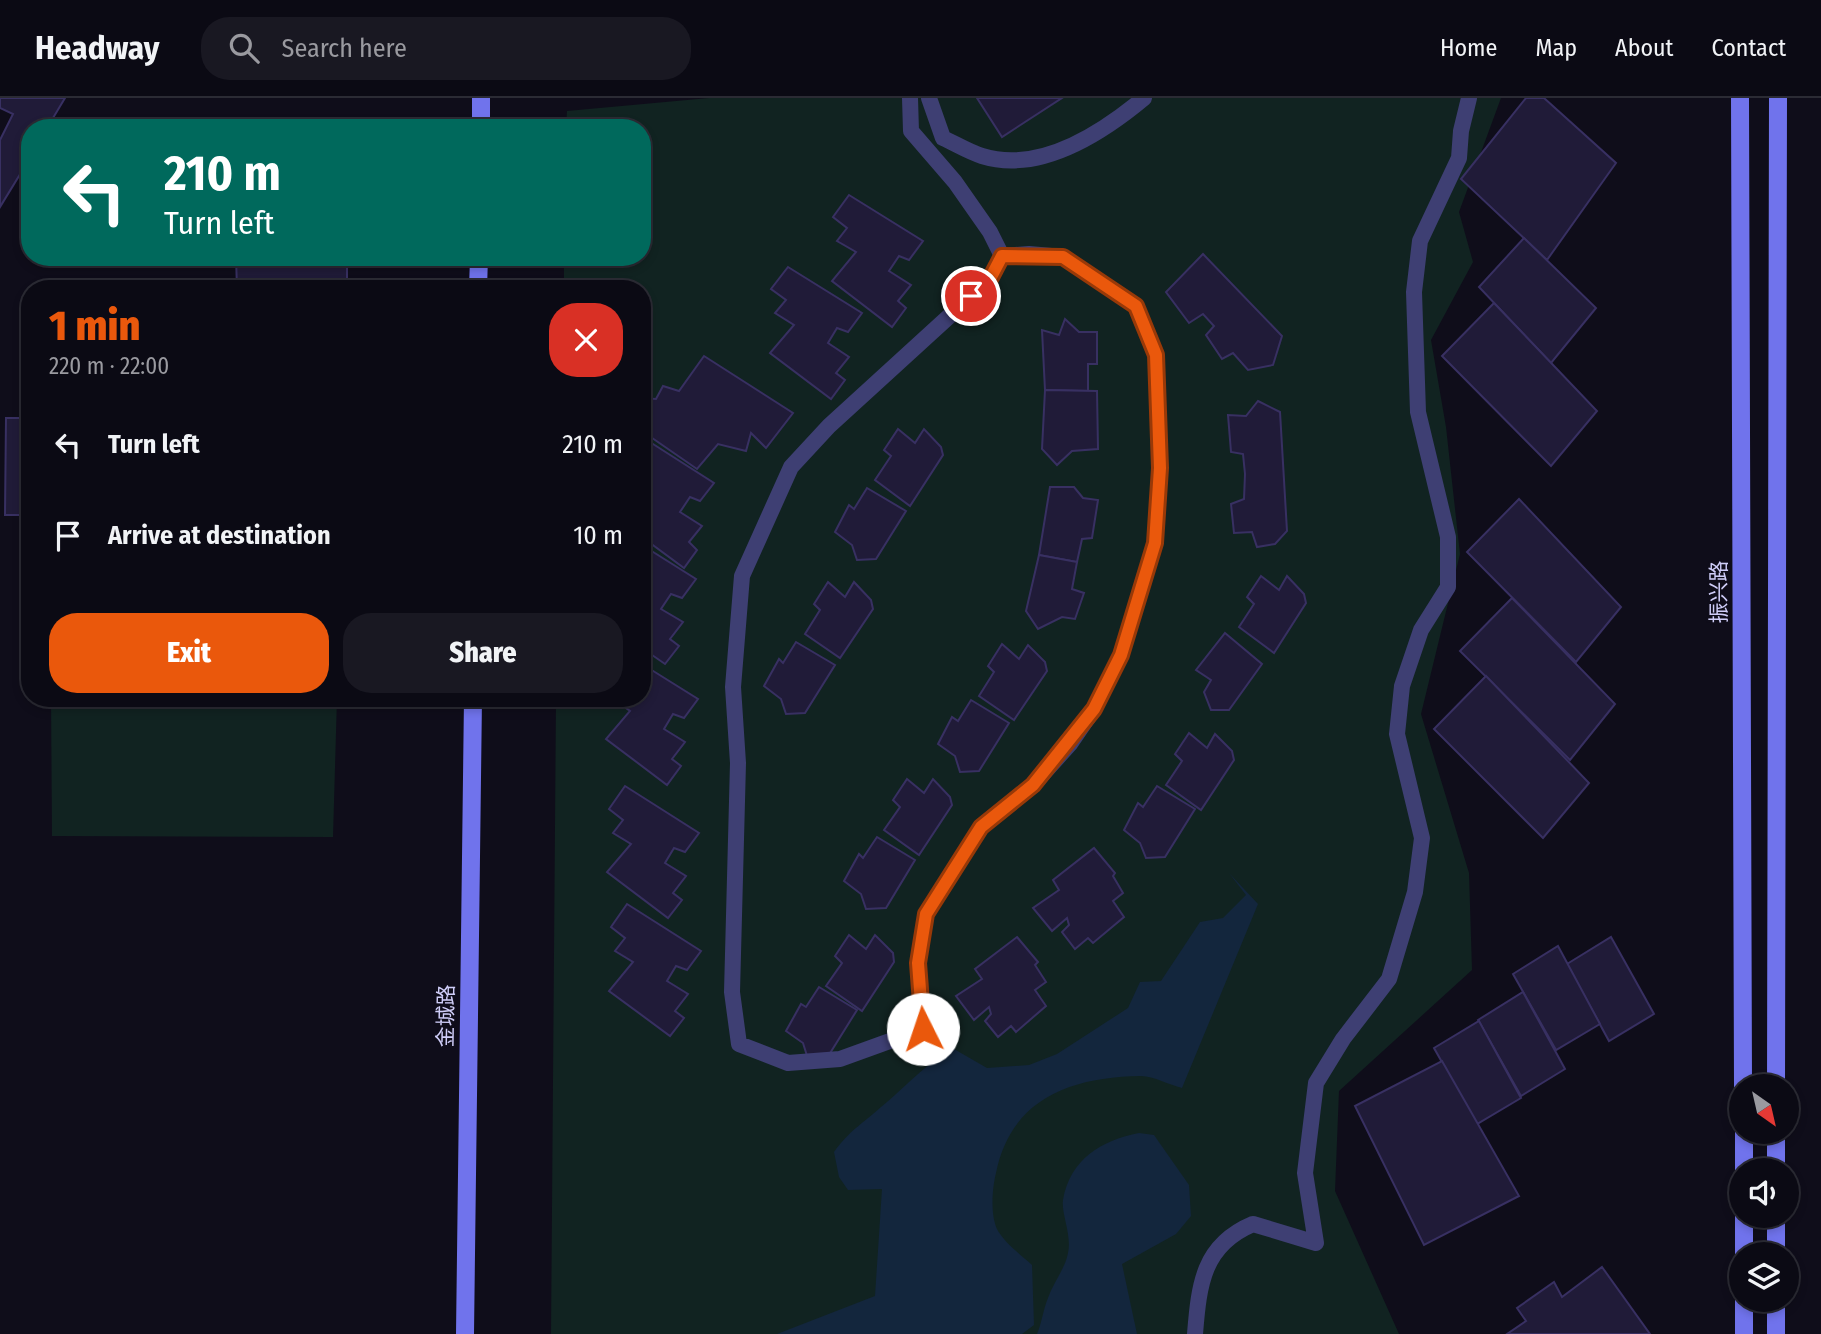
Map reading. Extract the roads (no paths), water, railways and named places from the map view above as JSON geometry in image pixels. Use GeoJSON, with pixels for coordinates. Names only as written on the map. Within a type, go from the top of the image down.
{"type":"FeatureCollection","features":[{"type":"Feature","properties":{"kind":"street"},"geometry":{"type":"LineString","coordinates":[[481,98],[481,119]]}},
{"type":"Feature","properties":{"kind":"street","name":"振兴路"},"geometry":{"type":"LineString","coordinates":[[1740,98],[1744,1074]]}},
{"type":"Feature","properties":{"kind":"street"},"geometry":{"type":"LineString","coordinates":[[1776,1074],[1778,98]]}},
{"type":"Feature","properties":{"kind":"street","name":"金城路"},"geometry":{"type":"LineString","coordinates":[[465,1334],[473,707]]}},
{"type":"Feature","properties":{"kind":"street"},"geometry":{"type":"LineString","coordinates":[[1744,1312],[1744,1334]]}},
{"type":"Feature","properties":{"kind":"street"},"geometry":{"type":"LineString","coordinates":[[1776,1312],[1776,1334]]}},
{"type":"Feature","properties":{"kind":"lane"},"geometry":{"type":"LineString","coordinates":[[910,98],[911,131],[955,182],[990,232],[1002,256]]}},
{"type":"Feature","properties":{"kind":"lane"},"geometry":{"type":"LineString","coordinates":[[929,98],[943,138],[983,157],[1019,162],[1070,147],[1123,116],[1144,98]]}},
{"type":"Feature","properties":{"kind":"lane"},"geometry":{"type":"LineString","coordinates":[[1195,1334],[1197,1305],[1209,1258],[1230,1234],[1253,1224],[1316,1243],[1305,1173],[1316,1083],[1343,1039],[1389,979],[1415,892],[1422,838],[1397,734],[1402,686],[1421,630],[1448,587],[1448,537],[1418,412],[1414,292],[1420,241],[1459,158],[1461,131],[1469,98]]}},
{"type":"Feature","properties":{"kind":"lane"},"geometry":{"type":"LineString","coordinates":[[1002,256],[1063,257],[1136,306],[1156,355],[1160,468],[1155,543],[1121,655],[1094,709],[1033,785],[981,827],[926,914],[918,963],[923,1029],[840,1059],[788,1063],[739,1044],[732,992],[738,764],[733,687],[742,576],[791,467],[829,426],[990,279],[1002,256]]}},
{"type":"Feature","properties":{"kind":"water"},"geometry":{"type":"Polygon","coordinates":[[[1229,873],[1258,904],[1182,1088],[1141,1076],[1090,1081],[1068,1088],[1047,1097],[1030,1110],[1015,1127],[1004,1148],[996,1173],[992,1202],[995,1225],[1001,1236],[1032,1265],[1034,1325],[1022,1334],[777,1334],[875,1296],[882,1189],[848,1190],[839,1177],[834,1152],[845,1138],[924,1069],[954,1049],[987,1068],[1029,1065],[1057,1054],[1128,1008],[1140,982],[1161,981],[1200,922],[1223,918],[1246,895],[1229,873]]]}},
{"type":"Feature","properties":{"kind":"water"},"geometry":{"type":"Polygon","coordinates":[[[1139,1133],[1154,1135],[1189,1185],[1191,1216],[1176,1234],[1122,1264],[1137,1334],[1037,1334],[1048,1298],[1068,1253],[1069,1239],[1063,1200],[1073,1173],[1080,1163],[1101,1146],[1139,1133]]]}}]}
